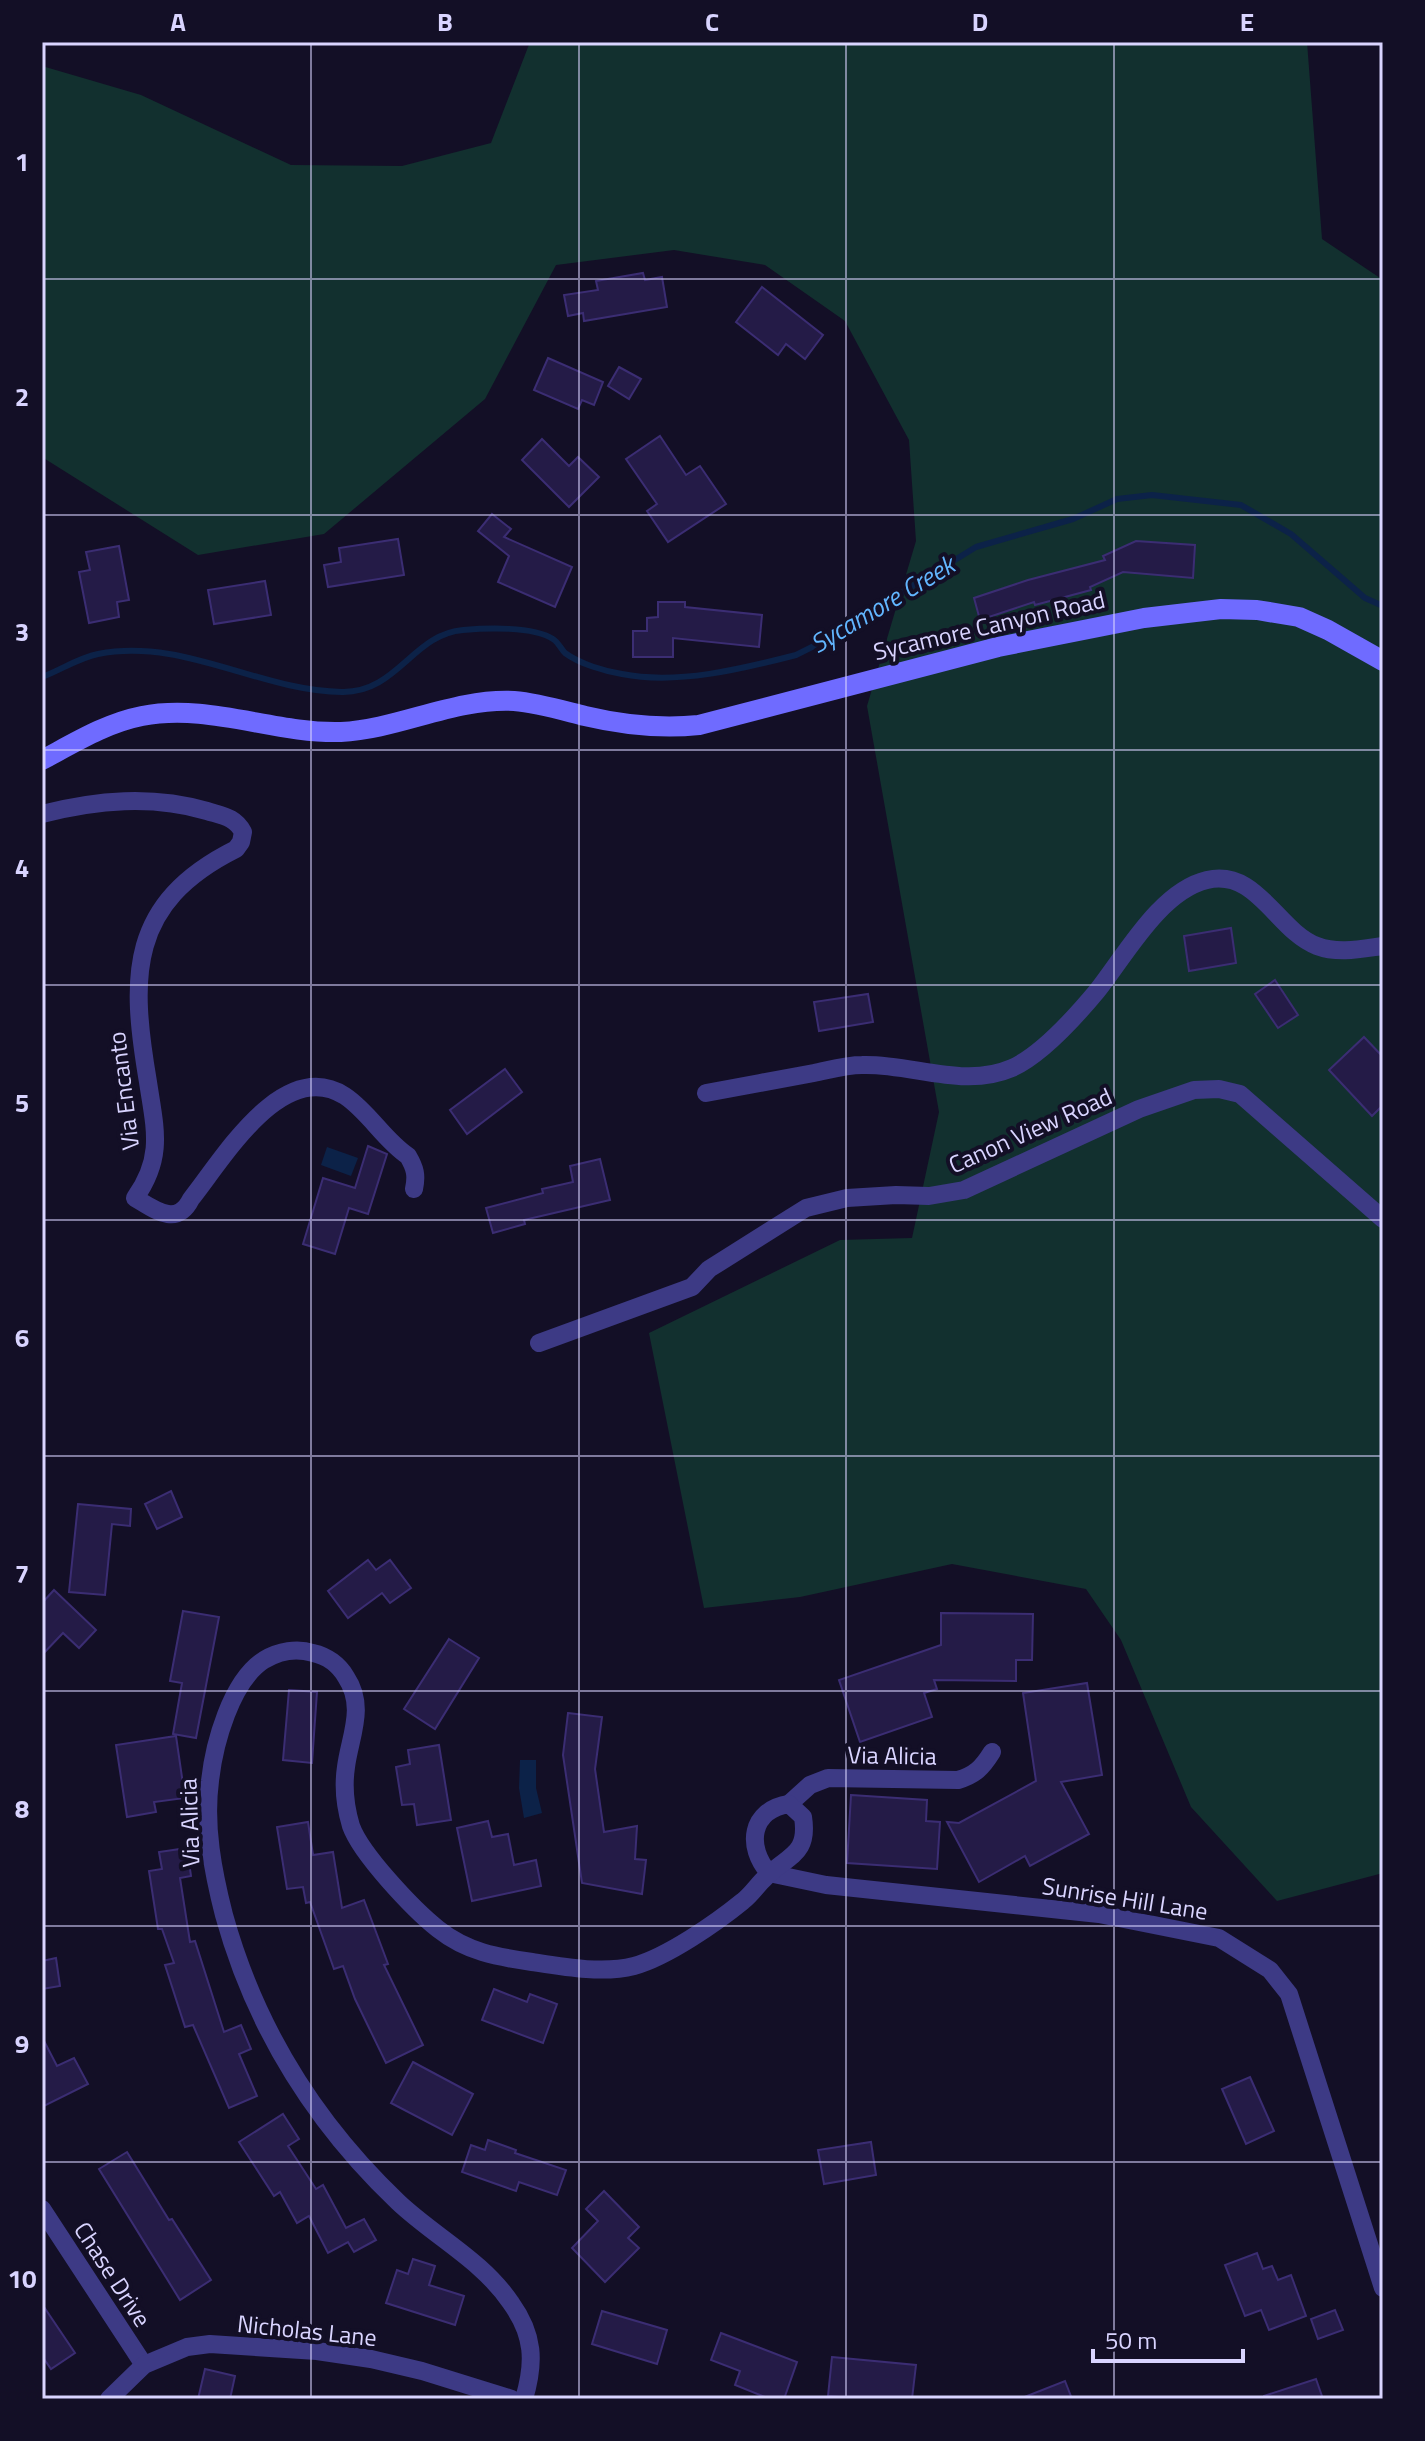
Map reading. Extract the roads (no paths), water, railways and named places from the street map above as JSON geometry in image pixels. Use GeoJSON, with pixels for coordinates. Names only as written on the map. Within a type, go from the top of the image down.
{"type":"FeatureCollection","features":[{"type":"Feature","properties":{"kind":"main road","name":"Sycamore Canyon Road"},"geometry":{"type":"LineString","coordinates":[[42,760],[108,726],[139,716],[166,713],[195,713],[342,732],[453,707],[510,701],[552,707],[627,725],[699,725],[998,647],[1128,621],[1221,609],[1257,610],[1299,617],[1383,661]]}},
{"type":"Feature","properties":{"kind":"street","name":"Via Encanto"},"geometry":{"type":"LineString","coordinates":[[42,814],[77,805],[117,800],[157,801],[233,819],[243,832],[236,849],[188,878],[171,895],[157,915],[146,942],[137,996],[138,1024],[157,1136],[155,1159],[147,1181],[135,1198],[163,1215],[179,1214],[266,1108],[287,1093],[319,1087],[334,1090],[347,1098],[408,1156],[414,1166],[414,1189]]}},
{"type":"Feature","properties":{"kind":"street"},"geometry":{"type":"LineString","coordinates":[[706,1093],[861,1065],[903,1067],[969,1078],[1012,1068],[1058,1035],[1098,990],[1131,942],[1158,913],[1188,888],[1209,879],[1231,880],[1251,889],[1298,935],[1317,946],[1348,951],[1383,946]]}},
{"type":"Feature","properties":{"kind":"street","name":"Canon View Road"},"geometry":{"type":"LineString","coordinates":[[539,1343],[692,1287],[709,1269],[806,1208],[847,1198],[929,1196],[964,1190],[1139,1109],[1194,1090],[1219,1089],[1240,1094],[1383,1219]]}},
{"type":"Feature","properties":{"kind":"street","name":"Via Alicia"},"geometry":{"type":"LineString","coordinates":[[524,2399],[531,2376],[532,2353],[515,2307],[490,2275],[403,2207],[363,2169],[333,2133],[277,2048],[251,1994],[233,1948],[217,1886],[209,1834],[208,1794],[212,1760],[230,1707],[253,1668],[274,1655],[299,1650],[323,1656],[334,1663],[350,1683],[357,1706],[344,1786],[345,1806],[357,1840],[371,1860],[436,1927],[462,1945],[488,1955],[609,1969],[656,1958],[745,1900],[769,1873],[799,1850],[804,1840],[803,1817],[789,1804]]}},
{"type":"Feature","properties":{"kind":"street","name":"Via Alicia"},"geometry":{"type":"LineString","coordinates":[[769,1873],[757,1853],[754,1837],[757,1825],[769,1811],[789,1804],[810,1785],[828,1778],[958,1780],[972,1776],[982,1768],[992,1752]]}},
{"type":"Feature","properties":{"kind":"street","name":"Sunrise Hill Lane"},"geometry":{"type":"LineString","coordinates":[[769,1873],[826,1885],[1099,1914],[1219,1938],[1270,1970],[1289,1994],[1383,2288]]}},
{"type":"Feature","properties":{"kind":"street","name":"Chase Drive"},"geometry":{"type":"LineString","coordinates":[[42,2209],[144,2365]]}},
{"type":"Feature","properties":{"kind":"street","name":"Nicholas Lane"},"geometry":{"type":"LineString","coordinates":[[109,2399],[144,2365],[198,2345],[317,2351],[371,2359],[512,2399]]}},
{"type":"Feature","properties":{"kind":"water"},"geometry":{"type":"Polygon","coordinates":[[[327,1147],[358,1158],[351,1176],[321,1165],[327,1147]]]}},
{"type":"Feature","properties":{"kind":"water"},"geometry":{"type":"Polygon","coordinates":[[[520,1760],[536,1760],[536,1788],[542,1813],[524,1818],[519,1788],[520,1760]]]}},
{"type":"Feature","properties":{"kind":"waterway","name":"Sycamore Creek"},"geometry":{"type":"LineString","coordinates":[[42,677],[91,656],[129,651],[191,658],[311,689],[361,690],[391,674],[417,652],[446,634],[496,629],[544,635],[555,640],[571,657],[615,673],[665,678],[709,674],[796,655],[853,617],[883,604],[976,547],[1073,519],[1117,499],[1152,495],[1241,505],[1291,534],[1365,598],[1383,606]]}}]}
